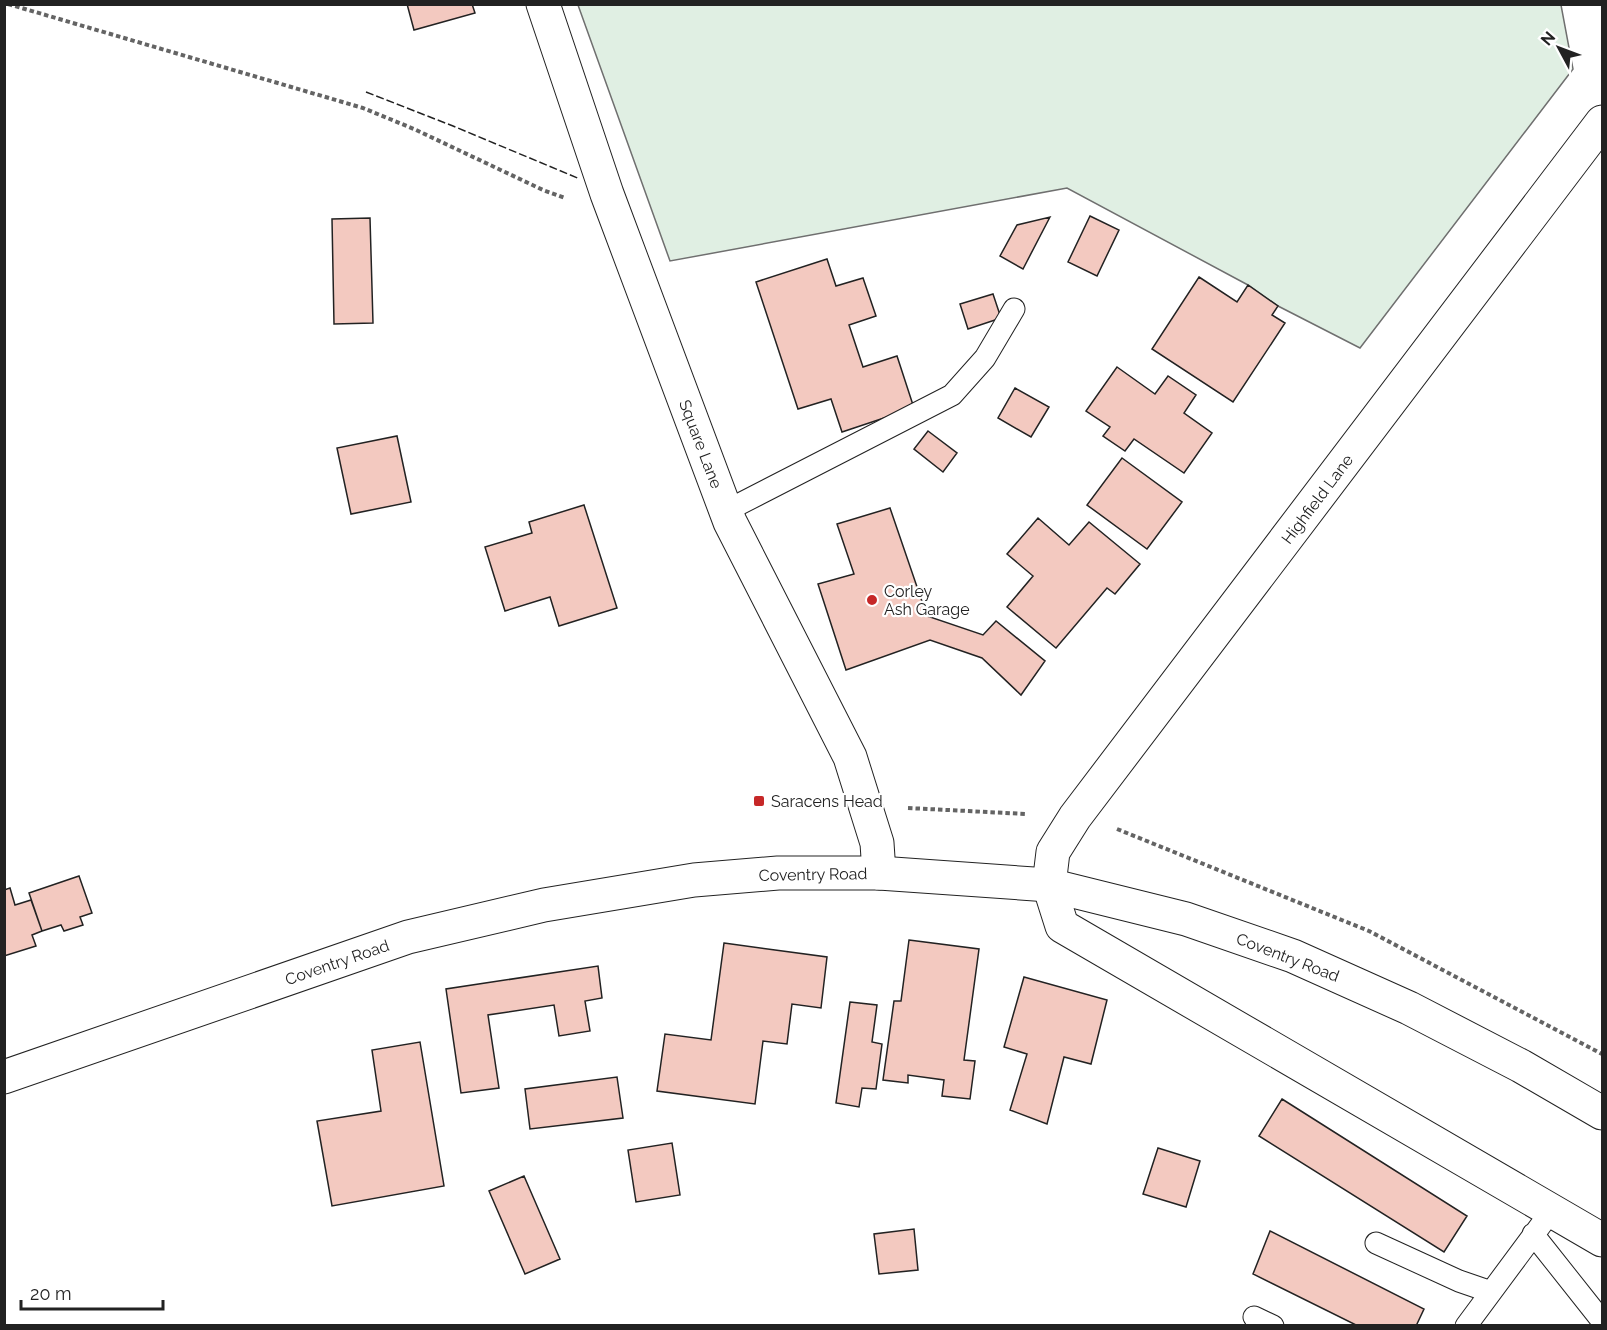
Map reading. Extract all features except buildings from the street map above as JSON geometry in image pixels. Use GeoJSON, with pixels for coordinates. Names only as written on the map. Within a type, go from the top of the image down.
{"type":"FeatureCollection","features":[{"type":"Feature","properties":{"kind":"street","name":"Square Lane"},"geometry":{"type":"LineString","coordinates":[[543,4],[607,194],[726,511],[850,757],[877,843],[879,873]]}},
{"type":"Feature","properties":{"kind":"street","name":"Highfield Lane"},"geometry":{"type":"LineString","coordinates":[[1049,885],[1053,852],[1075,817],[1602,122]]}},
{"type":"Feature","properties":{"kind":"street","name":"Coventry Road"},"geometry":{"type":"LineString","coordinates":[[4,1077],[408,937],[544,905],[694,880],[778,873],[879,873],[1049,885],[1186,919],[1293,956],[1408,1008],[1521,1066],[1602,1113]]}},
{"type":"Feature","properties":{"kind":"street"},"geometry":{"type":"LineString","coordinates":[[1049,885],[1062,926],[1542,1222],[1602,1240]]}},
{"type":"Feature","properties":{"kind":"lane"},"geometry":{"type":"LineString","coordinates":[[726,511],[952,395],[985,357],[1014,309]]}},
{"type":"Feature","properties":{"kind":"lane"},"geometry":{"type":"LineString","coordinates":[[1466,1326],[1542,1222],[1602,1321]]}},
{"type":"Feature","properties":{"kind":"lane"},"geometry":{"type":"LineString","coordinates":[[1376,1243],[1459,1281],[1491,1292]]}},
{"type":"Feature","properties":{"kind":"path"},"geometry":{"type":"LineString","coordinates":[[8,4],[363,108],[569,200],[607,194]]}},
{"type":"Feature","properties":{"kind":"green space"},"geometry":{"type":"Polygon","coordinates":[[[578,5],[1561,5],[1573,69],[1360,348],[1278,306],[1248,285],[1067,188],[670,261],[578,5]]]}},
{"type":"Feature","properties":{"kind":"fence"},"geometry":{"type":"LineString","coordinates":[[366,92],[580,179]]}},
{"type":"Feature","properties":{"kind":"place","name":"Corley Ash Garage"},"geometry":{"type":"Point","coordinates":[872,600]}},
{"type":"Feature","properties":{"kind":"place","name":"Saracens Head"},"geometry":{"type":"Point","coordinates":[759,801]}}]}
